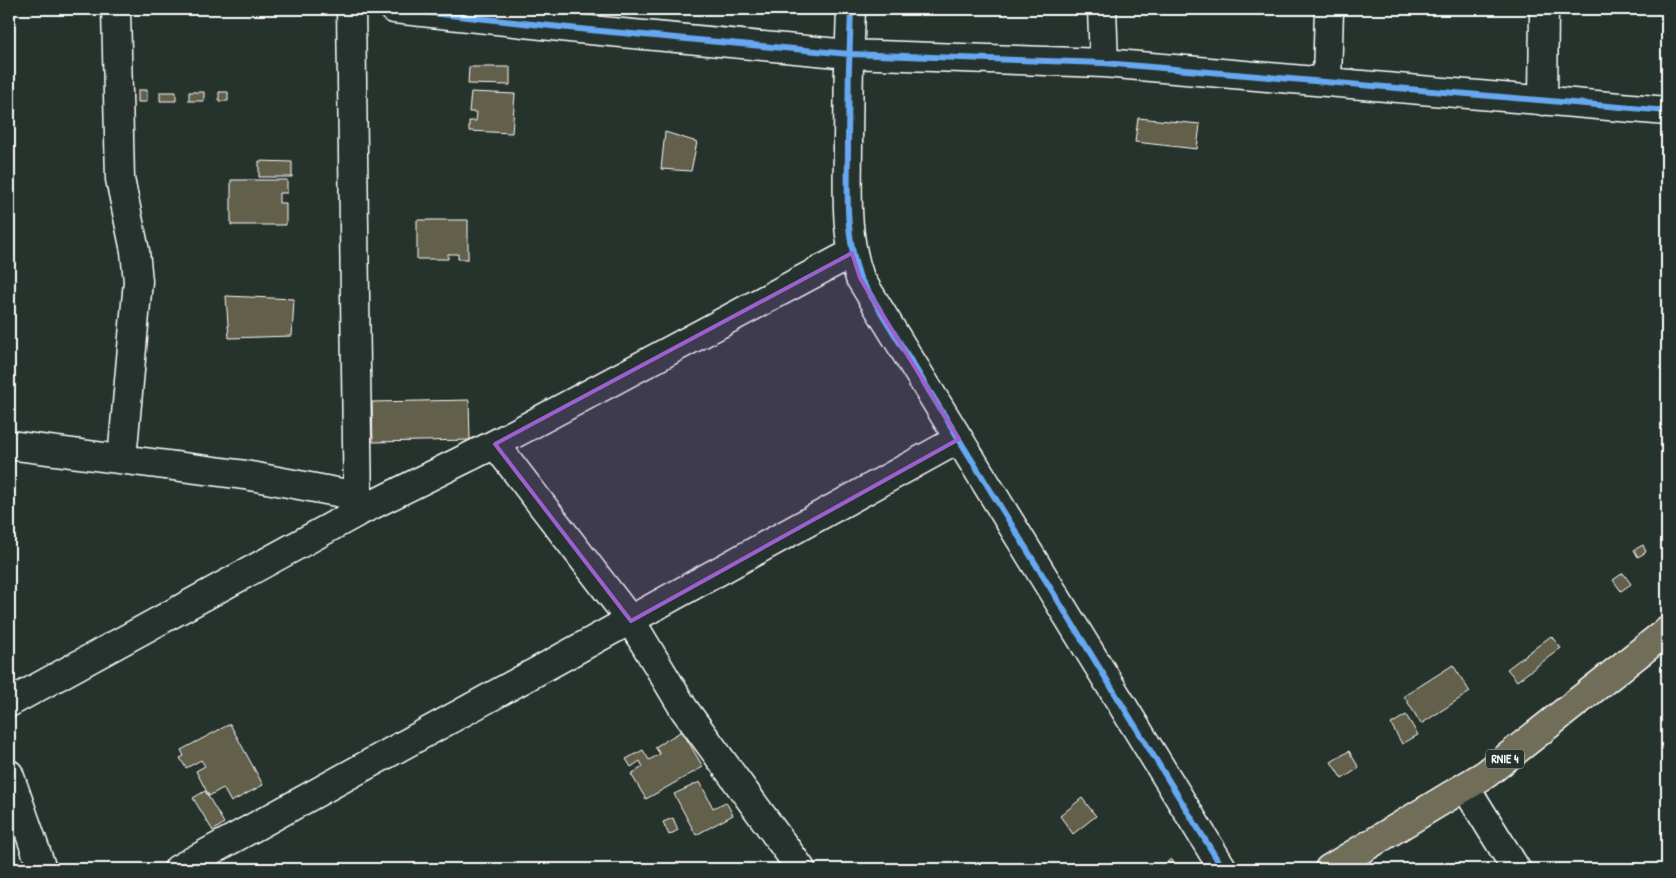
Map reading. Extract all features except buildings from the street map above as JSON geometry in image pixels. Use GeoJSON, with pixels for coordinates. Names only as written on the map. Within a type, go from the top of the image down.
{"type":"FeatureCollection","features":[{"type":"Feature","properties":{"kind":"main road","name":"RNIE 4"},"geometry":{"type":"LineString","coordinates":[[1329,869],[1466,788],[1667,631]]}},
{"type":"Feature","properties":{"kind":"street"},"geometry":{"type":"LineString","coordinates":[[116,9],[120,179],[135,251],[138,281],[122,459]]}},
{"type":"Feature","properties":{"kind":"street"},"geometry":{"type":"LineString","coordinates":[[351,9],[358,504]]}},
{"type":"Feature","properties":{"kind":"street"},"geometry":{"type":"LineString","coordinates":[[394,9],[579,19],[848,54],[1104,63],[1667,111]]}},
{"type":"Feature","properties":{"kind":"street"},"geometry":{"type":"LineString","coordinates":[[851,9],[848,54],[847,224],[852,253],[860,278],[1223,869]]}},
{"type":"Feature","properties":{"kind":"street"},"geometry":{"type":"LineString","coordinates":[[1102,9],[1104,63]]}},
{"type":"Feature","properties":{"kind":"street"},"geometry":{"type":"LineString","coordinates":[[1327,81],[1329,9]]}},
{"type":"Feature","properties":{"kind":"street"},"geometry":{"type":"LineString","coordinates":[[1543,100],[1544,9]]}},
{"type":"Feature","properties":{"kind":"street"},"geometry":{"type":"LineString","coordinates":[[9,703],[358,504],[495,444],[852,253]]}},
{"type":"Feature","properties":{"kind":"street"},"geometry":{"type":"LineString","coordinates":[[178,869],[632,621],[959,439]]}},
{"type":"Feature","properties":{"kind":"street"},"geometry":{"type":"LineString","coordinates":[[495,444],[632,621],[684,709],[802,869]]}},
{"type":"Feature","properties":{"kind":"street"},"geometry":{"type":"LineString","coordinates":[[9,445],[245,475],[358,504]]}},
{"type":"Feature","properties":{"kind":"street"},"geometry":{"type":"LineString","coordinates":[[9,774],[42,869]]}},
{"type":"Feature","properties":{"kind":"street"},"geometry":{"type":"LineString","coordinates":[[1466,788],[1516,869]]}},
{"type":"Feature","properties":{"kind":"highlighted area"},"geometry":{"type":"Polygon","coordinates":[[[852,253],[860,278],[959,439],[631,621],[495,444],[852,253]]]}},
{"type":"Feature","properties":{"kind":"cycle path"},"geometry":{"type":"LineString","coordinates":[[394,9],[579,29],[849,54],[1104,63],[1667,111]]}},
{"type":"Feature","properties":{"kind":"cycle path"},"geometry":{"type":"LineString","coordinates":[[851,9],[848,92],[848,211],[851,244],[860,278],[1223,869]]}}]}
